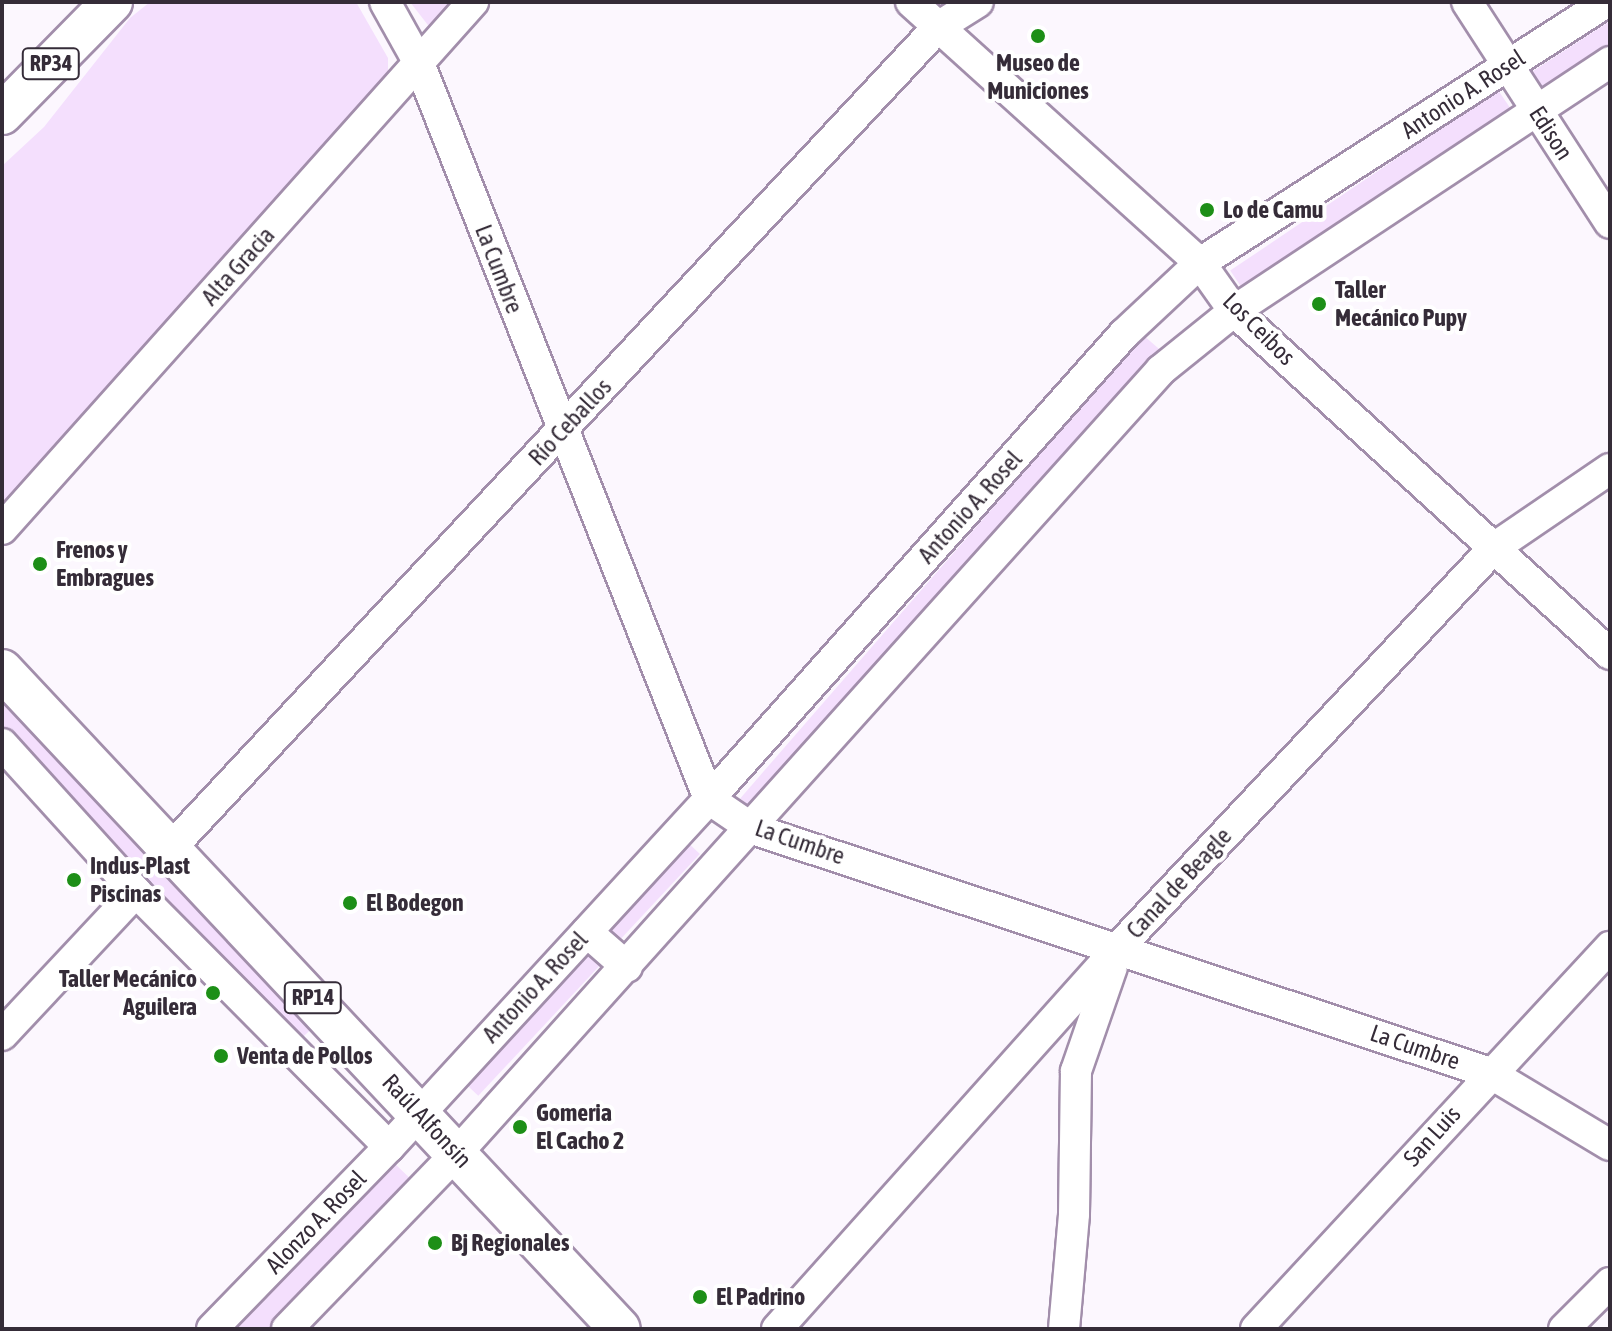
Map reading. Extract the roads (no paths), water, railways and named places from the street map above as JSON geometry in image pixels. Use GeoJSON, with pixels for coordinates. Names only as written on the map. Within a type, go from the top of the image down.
{"type":"FeatureCollection","features":[{"type":"Feature","properties":{"kind":"main road","name":"RP34"},"geometry":{"type":"LineString","coordinates":[[2,87],[86,2]]}},
{"type":"Feature","properties":{"kind":"main road","name":"RP34"},"geometry":{"type":"LineString","coordinates":[[2,114],[112,2]]}},
{"type":"Feature","properties":{"kind":"main road","name":"Raúl Alfonsín"},"geometry":{"type":"LineString","coordinates":[[2,670],[620,1329]]}},
{"type":"Feature","properties":{"kind":"street","name":"La Cumbre"},"geometry":{"type":"LineString","coordinates":[[385,2],[419,63],[561,431],[709,799],[753,829],[1120,946],[1490,1073],[1610,1145]]}},
{"type":"Feature","properties":{"kind":"street","name":"Alta Gracia"},"geometry":{"type":"LineString","coordinates":[[2,529],[473,2]]}},
{"type":"Feature","properties":{"kind":"street","name":"Los Ceibos"},"geometry":{"type":"LineString","coordinates":[[911,2],[1200,263],[1234,311],[1610,654]]}},
{"type":"Feature","properties":{"kind":"street","name":"Río Ceballos"},"geometry":{"type":"LineString","coordinates":[[169,850],[938,27],[978,2]]}},
{"type":"Feature","properties":{"kind":"street","name":"Edison"},"geometry":{"type":"LineString","coordinates":[[1467,2],[1610,223]]}},
{"type":"Feature","properties":{"kind":"street","name":"Antonio A. Rosel"},"geometry":{"type":"LineString","coordinates":[[419,1113],[709,799],[1124,334],[1200,263],[1607,2]]}},
{"type":"Feature","properties":{"kind":"street"},"geometry":{"type":"LineString","coordinates":[[287,1329],[457,1153],[753,829],[1161,370],[1234,311],[1610,62]]}},
{"type":"Feature","properties":{"kind":"street","name":"Canal de Beagle"},"geometry":{"type":"LineString","coordinates":[[777,1329],[1120,946],[1494,548],[1610,469]]}},
{"type":"Feature","properties":{"kind":"street"},"geometry":{"type":"LineString","coordinates":[[2,744],[136,892],[389,1147]]}},
{"type":"Feature","properties":{"kind":"street"},"geometry":{"type":"LineString","coordinates":[[2,1035],[136,892]]}},
{"type":"Feature","properties":{"kind":"street"},"geometry":{"type":"LineString","coordinates":[[587,932],[627,967]]}},
{"type":"Feature","properties":{"kind":"street"},"geometry":{"type":"LineString","coordinates":[[1064,1329],[1074,1214],[1076,1071],[1120,946]]}},
{"type":"Feature","properties":{"kind":"street","name":"San Luis"},"geometry":{"type":"LineString","coordinates":[[1256,1329],[1610,947]]}},
{"type":"Feature","properties":{"kind":"street","name":"Alonzo A. Rosel"},"geometry":{"type":"LineString","coordinates":[[212,1329],[419,1113]]}},
{"type":"Feature","properties":{"kind":"street"},"geometry":{"type":"LineString","coordinates":[[1564,1329],[1610,1283]]}},
{"type":"Feature","properties":{"kind":"place","name":"Museo de Municiones"},"geometry":{"type":"Point","coordinates":[1038,36]}},
{"type":"Feature","properties":{"kind":"place","name":"Lo de Camu"},"geometry":{"type":"Point","coordinates":[1207,210]}},
{"type":"Feature","properties":{"kind":"place","name":"Taller Mecánico Pupy"},"geometry":{"type":"Point","coordinates":[1319,304]}},
{"type":"Feature","properties":{"kind":"place","name":"Frenos y Embragues"},"geometry":{"type":"Point","coordinates":[40,564]}},
{"type":"Feature","properties":{"kind":"place","name":"Indus-Plast Piscinas"},"geometry":{"type":"Point","coordinates":[74,880]}},
{"type":"Feature","properties":{"kind":"place","name":"El Bodegon"},"geometry":{"type":"Point","coordinates":[350,903]}},
{"type":"Feature","properties":{"kind":"place","name":"Taller Mecánico Aguilera"},"geometry":{"type":"Point","coordinates":[213,993]}},
{"type":"Feature","properties":{"kind":"place","name":"Venta de Pollos"},"geometry":{"type":"Point","coordinates":[221,1056]}},
{"type":"Feature","properties":{"kind":"place","name":"Gomeria El Cacho 2"},"geometry":{"type":"Point","coordinates":[520,1127]}},
{"type":"Feature","properties":{"kind":"place","name":"Bj Regionales"},"geometry":{"type":"Point","coordinates":[435,1243]}},
{"type":"Feature","properties":{"kind":"place","name":"El Padrino"},"geometry":{"type":"Point","coordinates":[700,1297]}}]}
